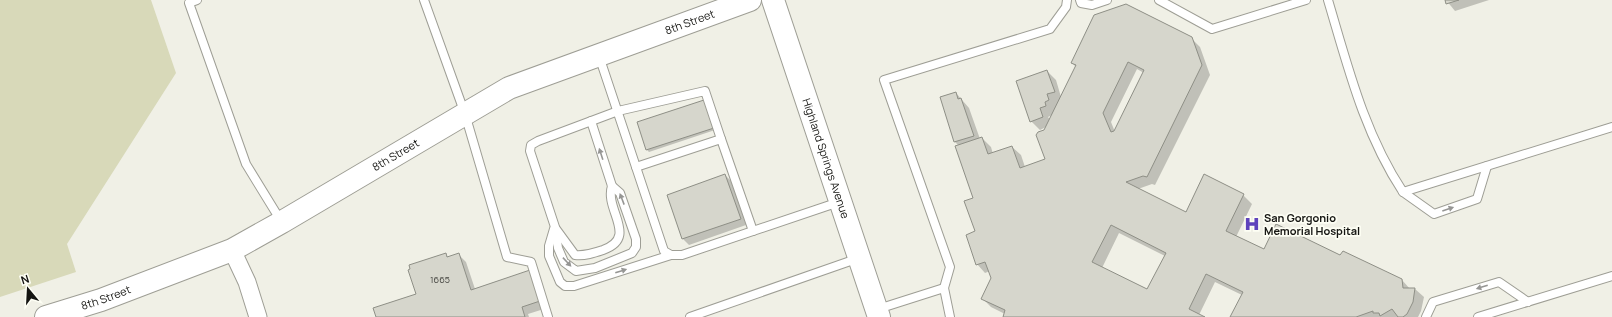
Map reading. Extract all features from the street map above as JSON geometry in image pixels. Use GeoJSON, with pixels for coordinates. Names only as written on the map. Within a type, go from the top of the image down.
{"type":"FeatureCollection","features":[{"type":"Feature","properties":{"kind":"street","name":"8th Street"},"geometry":{"type":"LineString","coordinates":[[46,317],[101,300],[232,250],[509,88],[750,0]]}},
{"type":"Feature","properties":{"kind":"street","name":"Highland Springs Avenue"},"geometry":{"type":"LineString","coordinates":[[773,0],[878,313]]}},
{"type":"Feature","properties":{"kind":"street"},"geometry":{"type":"LineString","coordinates":[[232,250],[248,282],[258,317]]}},
{"type":"Feature","properties":{"kind":"lane"},"geometry":{"type":"LineString","coordinates":[[197,0],[188,1],[246,164],[282,222]]}},
{"type":"Feature","properties":{"kind":"lane"},"geometry":{"type":"LineString","coordinates":[[424,0],[465,114],[508,257],[531,262],[548,317]]}},
{"type":"Feature","properties":{"kind":"lane"},"geometry":{"type":"LineString","coordinates":[[950,317],[944,288],[950,267],[884,80],[1050,29],[1066,7],[1067,0]]}},
{"type":"Feature","properties":{"kind":"lane"},"geometry":{"type":"LineString","coordinates":[[1080,0],[1081,3],[1092,5],[1107,0]]}},
{"type":"Feature","properties":{"kind":"lane"},"geometry":{"type":"LineString","coordinates":[[1159,0],[1212,29],[1306,0]]}},
{"type":"Feature","properties":{"kind":"lane"},"geometry":{"type":"LineString","coordinates":[[1328,0],[1361,108],[1386,166],[1403,192],[1434,214],[1477,199],[1487,166]]}},
{"type":"Feature","properties":{"kind":"lane"},"geometry":{"type":"LineString","coordinates":[[599,55],[664,251],[671,255]]}},
{"type":"Feature","properties":{"kind":"lane"},"geometry":{"type":"LineString","coordinates":[[591,121],[612,186],[620,193],[636,239],[636,246],[632,252],[595,268],[576,271],[564,262],[558,248],[555,227],[530,151],[531,145],[538,141],[591,121],[618,111],[705,91],[753,231]]}},
{"type":"Feature","properties":{"kind":"lane"},"geometry":{"type":"LineString","coordinates":[[1403,192],[1612,126]]}},
{"type":"Feature","properties":{"kind":"lane"},"geometry":{"type":"LineString","coordinates":[[636,167],[721,139]]}},
{"type":"Feature","properties":{"kind":"lane"},"geometry":{"type":"LineString","coordinates":[[555,227],[576,255],[593,253],[615,244],[620,230],[610,192],[612,186]]}},
{"type":"Feature","properties":{"kind":"lane"},"geometry":{"type":"LineString","coordinates":[[555,227],[549,246],[549,256],[560,282],[566,286],[574,286],[671,255],[682,255],[841,202]]}},
{"type":"Feature","properties":{"kind":"lane"},"geometry":{"type":"LineString","coordinates":[[690,317],[705,314],[859,258]]}},
{"type":"Feature","properties":{"kind":"lane"},"geometry":{"type":"LineString","coordinates":[[1478,317],[1612,276]]}},
{"type":"Feature","properties":{"kind":"lane"},"geometry":{"type":"LineString","coordinates":[[1426,317],[1434,302],[1499,282],[1528,302]]}},
{"type":"Feature","properties":{"kind":"lane"},"geometry":{"type":"LineString","coordinates":[[878,313],[944,288]]}},
{"type":"Feature","properties":{"kind":"green space"},"geometry":{"type":"Polygon","coordinates":[[[0,0],[151,0],[176,73],[67,244],[76,272],[0,297],[0,0]]]}},
{"type":"Feature","properties":{"kind":"building"},"geometry":{"type":"Polygon","coordinates":[[[1445,0],[1459,0],[1446,4],[1445,0]]]}},
{"type":"Feature","properties":{"kind":"building"},"geometry":{"type":"Polygon","coordinates":[[[1126,4],[1192,37],[1202,65],[1147,177],[1143,176],[1126,182],[1186,212],[1204,174],[1244,194],[1226,231],[1264,249],[1276,224],[1340,255],[1343,251],[1402,279],[1403,288],[1415,288],[1413,302],[1407,314],[1403,317],[1398,317],[1392,309],[1380,316],[1379,313],[1373,313],[1373,311],[1356,317],[1230,317],[1243,292],[1206,274],[1189,309],[1205,317],[1003,317],[1005,310],[981,299],[991,278],[985,262],[976,265],[966,235],[975,231],[964,201],[973,198],[955,146],[982,137],[988,154],[1012,146],[1020,168],[1045,159],[1036,135],[1038,132],[1044,130],[1076,65],[1071,63],[1094,15],[1126,4]],[[1128,62],[1103,113],[1111,132],[1114,131],[1144,70],[1128,62]],[[1111,225],[1092,262],[1147,289],[1166,253],[1111,225]]]}},
{"type":"Feature","properties":{"kind":"building"},"geometry":{"type":"Polygon","coordinates":[[[1047,70],[1055,92],[1047,94],[1049,100],[1045,102],[1046,106],[1040,108],[1043,117],[1030,122],[1016,81],[1047,70]]]}},
{"type":"Feature","properties":{"kind":"building"},"geometry":{"type":"Polygon","coordinates":[[[956,92],[958,99],[961,98],[974,136],[954,142],[940,97],[956,92]]]}},
{"type":"Feature","properties":{"kind":"building"},"geometry":{"type":"Polygon","coordinates":[[[704,100],[714,128],[646,150],[637,122],[704,100]]]}},
{"type":"Feature","properties":{"kind":"building"},"geometry":{"type":"Polygon","coordinates":[[[725,174],[741,219],[682,239],[667,195],[725,174]]]}},
{"type":"Feature","properties":{"kind":"building"},"geometry":{"type":"Polygon","coordinates":[[[446,253],[447,257],[459,253],[471,290],[530,270],[540,301],[522,307],[525,317],[376,317],[373,308],[416,294],[408,270],[410,269],[409,265],[446,253]]]}},
{"type":"Feature","properties":{"kind":"place","name":"San Gorgonio Memorial Hospital"},"geometry":{"type":"Point","coordinates":[1252,224]}}]}
